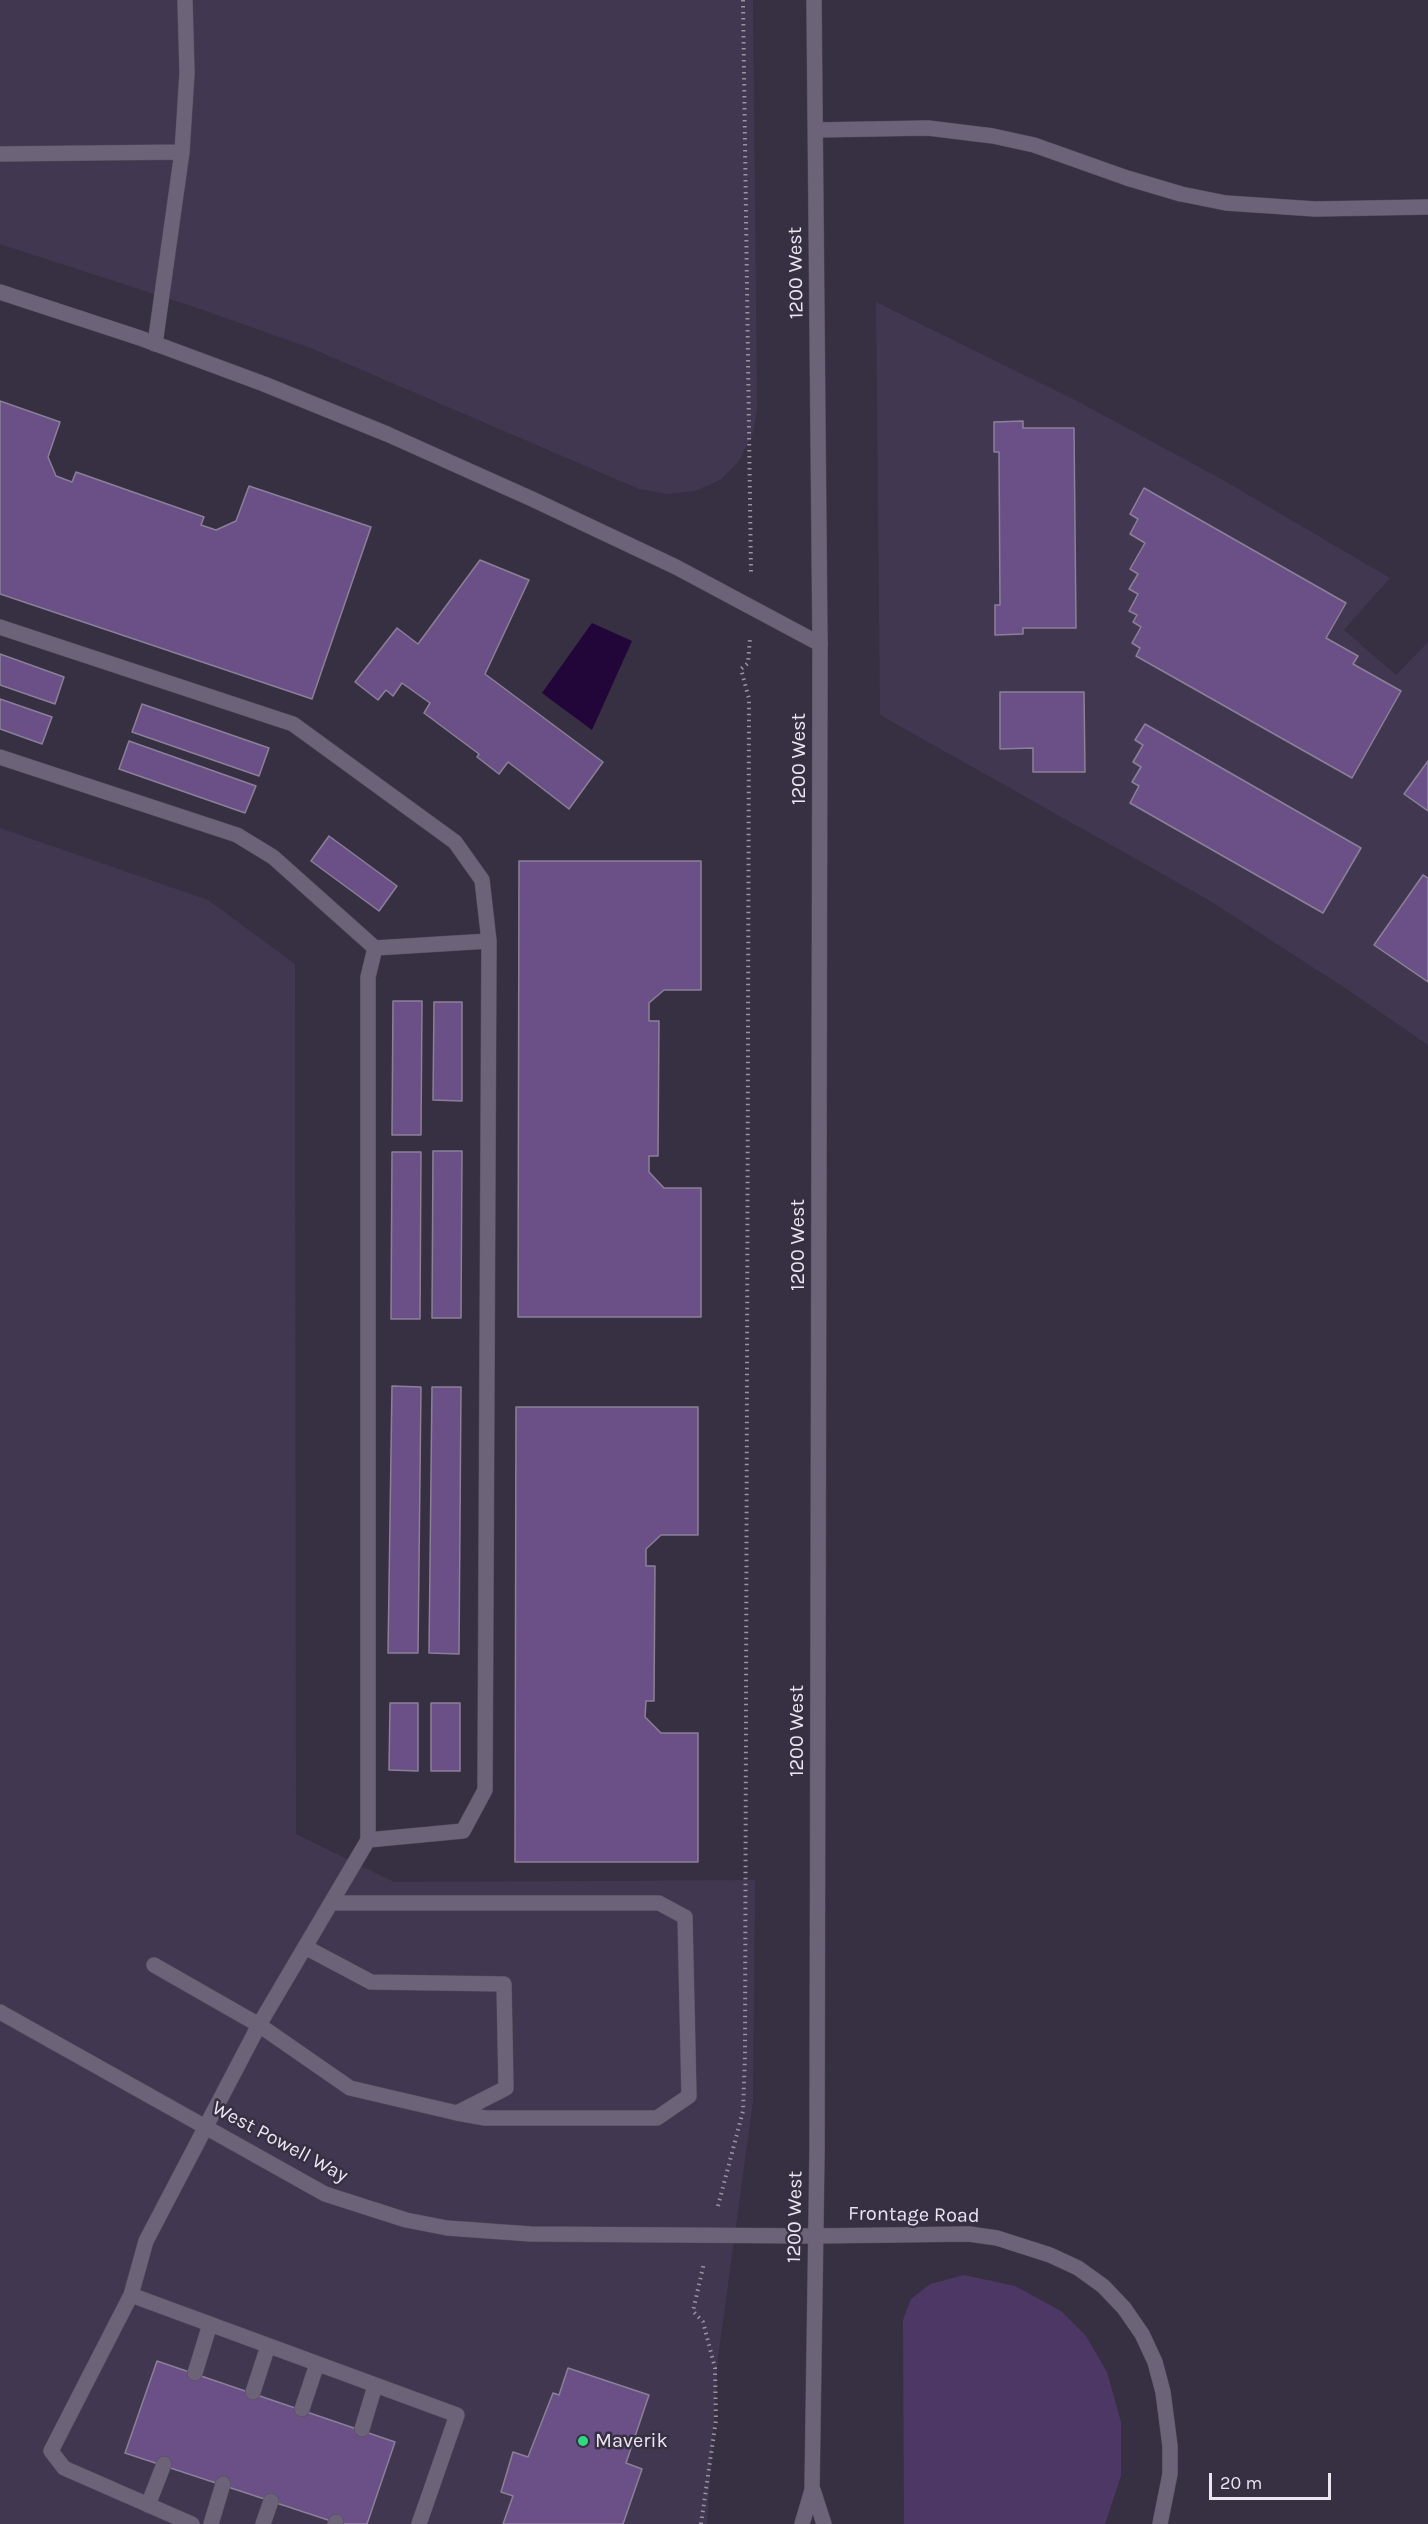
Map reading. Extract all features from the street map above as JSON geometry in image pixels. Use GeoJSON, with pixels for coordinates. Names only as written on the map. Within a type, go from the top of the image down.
{"type":"FeatureCollection","features":[{"type":"Feature","properties":{"kind":"main road"},"geometry":{"type":"LineString","coordinates":[[155,345],[182,152],[187,73],[185,0]]}},
{"type":"Feature","properties":{"kind":"main road","name":"1200 West"},"geometry":{"type":"LineString","coordinates":[[802,2524],[813,2490],[816,2236],[820,644],[814,0]]}},
{"type":"Feature","properties":{"kind":"main road"},"geometry":{"type":"LineString","coordinates":[[816,130],[928,128],[993,136],[1034,145],[1160,188],[1226,203],[1315,209],[1428,207]]}},
{"type":"Feature","properties":{"kind":"main road"},"geometry":{"type":"LineString","coordinates":[[0,154],[182,152]]}},
{"type":"Feature","properties":{"kind":"main road"},"geometry":{"type":"LineString","coordinates":[[0,292],[264,384],[397,439],[542,503],[752,606],[820,644]]}},
{"type":"Feature","properties":{"kind":"main road"},"geometry":{"type":"LineString","coordinates":[[0,627],[293,724],[455,842],[483,880],[489,941],[485,1790],[463,1831],[368,1840]]}},
{"type":"Feature","properties":{"kind":"main road"},"geometry":{"type":"LineString","coordinates":[[0,757],[237,835],[273,857],[375,948],[489,941]]}},
{"type":"Feature","properties":{"kind":"main road"},"geometry":{"type":"LineString","coordinates":[[192,2524],[64,2468],[51,2451],[131,2295],[146,2241],[259,2025],[368,1840],[368,977],[375,948]]}},
{"type":"Feature","properties":{"kind":"main road"},"geometry":{"type":"LineString","coordinates":[[154,1965],[259,2025],[350,2088],[484,2118],[657,2118],[688,2096],[686,1917],[659,1903],[331,1903]]}},
{"type":"Feature","properties":{"kind":"main road"},"geometry":{"type":"LineString","coordinates":[[305,1947],[371,1982],[504,1984],[506,2088],[457,2113]]}},
{"type":"Feature","properties":{"kind":"main road","name":"West Powell Way"},"geometry":{"type":"LineString","coordinates":[[0,2012],[326,2194],[406,2220],[447,2228],[531,2234],[816,2236]]}},
{"type":"Feature","properties":{"kind":"main road","name":"Frontage Road"},"geometry":{"type":"LineString","coordinates":[[816,2236],[969,2234],[997,2238],[1050,2255],[1078,2268],[1103,2286],[1124,2308],[1142,2334],[1155,2362],[1163,2392],[1170,2446],[1170,2474],[1160,2524]]}},
{"type":"Feature","properties":{"kind":"main road"},"geometry":{"type":"LineString","coordinates":[[131,2295],[457,2415],[419,2524]]}},
{"type":"Feature","properties":{"kind":"main road"},"geometry":{"type":"LineString","coordinates":[[195,2373],[210,2324]]}},
{"type":"Feature","properties":{"kind":"main road"},"geometry":{"type":"LineString","coordinates":[[253,2392],[268,2346]]}},
{"type":"Feature","properties":{"kind":"main road"},"geometry":{"type":"LineString","coordinates":[[302,2409],[317,2364]]}},
{"type":"Feature","properties":{"kind":"main road"},"geometry":{"type":"LineString","coordinates":[[362,2429],[375,2386]]}},
{"type":"Feature","properties":{"kind":"main road"},"geometry":{"type":"LineString","coordinates":[[148,2505],[164,2464]]}},
{"type":"Feature","properties":{"kind":"main road"},"geometry":{"type":"LineString","coordinates":[[210,2524],[223,2484]]}},
{"type":"Feature","properties":{"kind":"main road","name":"1200 West"},"geometry":{"type":"LineString","coordinates":[[813,2490],[824,2524]]}},
{"type":"Feature","properties":{"kind":"main road"},"geometry":{"type":"LineString","coordinates":[[263,2524],[271,2501]]}},
{"type":"Feature","properties":{"kind":"path"},"geometry":{"type":"LineString","coordinates":[[731,2151],[743,2111],[745,2055],[750,699],[741,669],[748,663],[752,606],[747,453],[743,0]]}},
{"type":"Feature","properties":{"kind":"path"},"geometry":{"type":"LineString","coordinates":[[693,2312],[703,2322],[715,2368],[716,2420],[701,2524]]}},
{"type":"Feature","properties":{"kind":"shaded area"},"geometry":{"type":"Polygon","coordinates":[[[0,0],[753,0],[757,410],[753,433],[739,461],[720,480],[695,491],[667,494],[639,489],[313,349],[200,309],[0,244],[0,0]]]}},
{"type":"Feature","properties":{"kind":"shaded area"},"geometry":{"type":"Polygon","coordinates":[[[876,302],[1077,401],[1223,480],[1390,578],[1344,630],[1396,675],[1428,642],[1428,1045],[1345,988],[1207,899],[880,715],[876,302]]]}},
{"type":"Feature","properties":{"kind":"shaded area"},"geometry":{"type":"Polygon","coordinates":[[[592,623],[632,641],[592,730],[542,693],[592,623]]]}},
{"type":"Feature","properties":{"kind":"shaded area"},"geometry":{"type":"Polygon","coordinates":[[[0,828],[208,900],[295,964],[296,1834],[394,1882],[755,1880],[753,2101],[718,2358],[707,2524],[0,2524],[0,828]]]}},
{"type":"Feature","properties":{"kind":"shaded area"},"geometry":{"type":"Polygon","coordinates":[[[964,2275],[1015,2286],[1061,2311],[1086,2336],[1107,2372],[1121,2422],[1121,2476],[1105,2524],[904,2524],[903,2320],[911,2299],[930,2284],[964,2275]]]}},
{"type":"Feature","properties":{"kind":"building"},"geometry":{"type":"Polygon","coordinates":[[[0,401],[60,422],[48,457],[56,476],[72,482],[76,472],[204,517],[201,525],[216,530],[236,521],[249,486],[371,527],[312,699],[0,594],[0,401]]]}},
{"type":"Feature","properties":{"kind":"building"},"geometry":{"type":"Polygon","coordinates":[[[1023,421],[1023,428],[1074,428],[1076,628],[1023,628],[1023,634],[995,635],[995,605],[1000,605],[999,452],[994,452],[994,422],[1023,421]]]}},
{"type":"Feature","properties":{"kind":"building"},"geometry":{"type":"Polygon","coordinates":[[[1144,488],[1346,603],[1326,638],[1358,656],[1353,664],[1401,691],[1352,778],[1136,656],[1140,648],[1132,643],[1141,627],[1133,622],[1137,615],[1129,611],[1138,594],[1129,589],[1138,574],[1130,569],[1145,543],[1130,534],[1138,519],[1130,514],[1144,488]]]}},
{"type":"Feature","properties":{"kind":"building"},"geometry":{"type":"Polygon","coordinates":[[[480,560],[529,580],[485,674],[603,762],[569,809],[508,762],[499,774],[477,757],[479,754],[424,713],[430,703],[402,683],[393,696],[386,690],[378,700],[355,682],[397,628],[418,644],[480,560]]]}},
{"type":"Feature","properties":{"kind":"building"},"geometry":{"type":"Polygon","coordinates":[[[0,654],[64,677],[55,704],[0,685],[0,654]]]}},
{"type":"Feature","properties":{"kind":"building"},"geometry":{"type":"Polygon","coordinates":[[[1000,692],[1084,692],[1085,772],[1033,772],[1033,748],[1000,749],[1000,692]]]}},
{"type":"Feature","properties":{"kind":"building"},"geometry":{"type":"Polygon","coordinates":[[[0,699],[52,717],[42,744],[0,729],[0,699]]]}},
{"type":"Feature","properties":{"kind":"building"},"geometry":{"type":"Polygon","coordinates":[[[142,704],[269,748],[259,776],[132,732],[142,704]]]}},
{"type":"Feature","properties":{"kind":"building"},"geometry":{"type":"Polygon","coordinates":[[[1145,724],[1361,848],[1323,913],[1130,803],[1139,786],[1132,782],[1141,767],[1133,762],[1143,745],[1135,740],[1145,724]]]}},
{"type":"Feature","properties":{"kind":"building"},"geometry":{"type":"Polygon","coordinates":[[[129,741],[256,786],[245,813],[119,769],[129,741]]]}},
{"type":"Feature","properties":{"kind":"building"},"geometry":{"type":"Polygon","coordinates":[[[1428,761],[1428,811],[1404,794],[1428,761]]]}},
{"type":"Feature","properties":{"kind":"building"},"geometry":{"type":"Polygon","coordinates":[[[329,836],[397,886],[379,911],[311,861],[329,836]]]}},
{"type":"Feature","properties":{"kind":"building"},"geometry":{"type":"Polygon","coordinates":[[[519,861],[701,861],[701,990],[664,990],[649,1003],[649,1021],[659,1021],[658,1156],[649,1156],[649,1172],[664,1188],[701,1188],[701,1317],[518,1317],[519,861]]]}},
{"type":"Feature","properties":{"kind":"building"},"geometry":{"type":"Polygon","coordinates":[[[1423,875],[1428,878],[1428,982],[1374,945],[1423,875]]]}},
{"type":"Feature","properties":{"kind":"building"},"geometry":{"type":"Polygon","coordinates":[[[393,1001],[422,1001],[421,1135],[392,1135],[393,1001]]]}},
{"type":"Feature","properties":{"kind":"building"},"geometry":{"type":"Polygon","coordinates":[[[434,1002],[462,1002],[462,1101],[433,1100],[434,1002]]]}},
{"type":"Feature","properties":{"kind":"building"},"geometry":{"type":"Polygon","coordinates":[[[433,1151],[462,1151],[461,1318],[432,1318],[433,1151]]]}},
{"type":"Feature","properties":{"kind":"building"},"geometry":{"type":"Polygon","coordinates":[[[392,1152],[421,1152],[420,1319],[391,1319],[392,1152]]]}},
{"type":"Feature","properties":{"kind":"building"},"geometry":{"type":"Polygon","coordinates":[[[392,1386],[421,1387],[418,1653],[388,1653],[392,1386]]]}},
{"type":"Feature","properties":{"kind":"building"},"geometry":{"type":"Polygon","coordinates":[[[432,1387],[461,1387],[459,1654],[429,1653],[432,1387]]]}},
{"type":"Feature","properties":{"kind":"building"},"geometry":{"type":"Polygon","coordinates":[[[516,1407],[698,1407],[698,1535],[661,1535],[646,1549],[646,1566],[655,1566],[654,1701],[646,1701],[645,1717],[661,1733],[698,1733],[698,1862],[515,1862],[516,1407]]]}},
{"type":"Feature","properties":{"kind":"building"},"geometry":{"type":"Polygon","coordinates":[[[390,1703],[418,1703],[418,1771],[389,1770],[390,1703]]]}},
{"type":"Feature","properties":{"kind":"building"},"geometry":{"type":"Polygon","coordinates":[[[431,1703],[460,1703],[460,1771],[431,1771],[431,1703]]]}},
{"type":"Feature","properties":{"kind":"building"},"geometry":{"type":"Polygon","coordinates":[[[157,2361],[395,2442],[367,2524],[340,2524],[125,2453],[157,2361]]]}},
{"type":"Feature","properties":{"kind":"building","name":"Maverik"},"geometry":{"type":"Polygon","coordinates":[[[568,2368],[649,2395],[626,2463],[642,2469],[623,2524],[503,2524],[513,2496],[501,2492],[513,2452],[528,2457],[553,2393],[559,2395],[568,2368]]]}},
{"type":"Feature","properties":{"kind":"place","name":"Maverik"},"geometry":{"type":"Point","coordinates":[583,2441]}}]}
